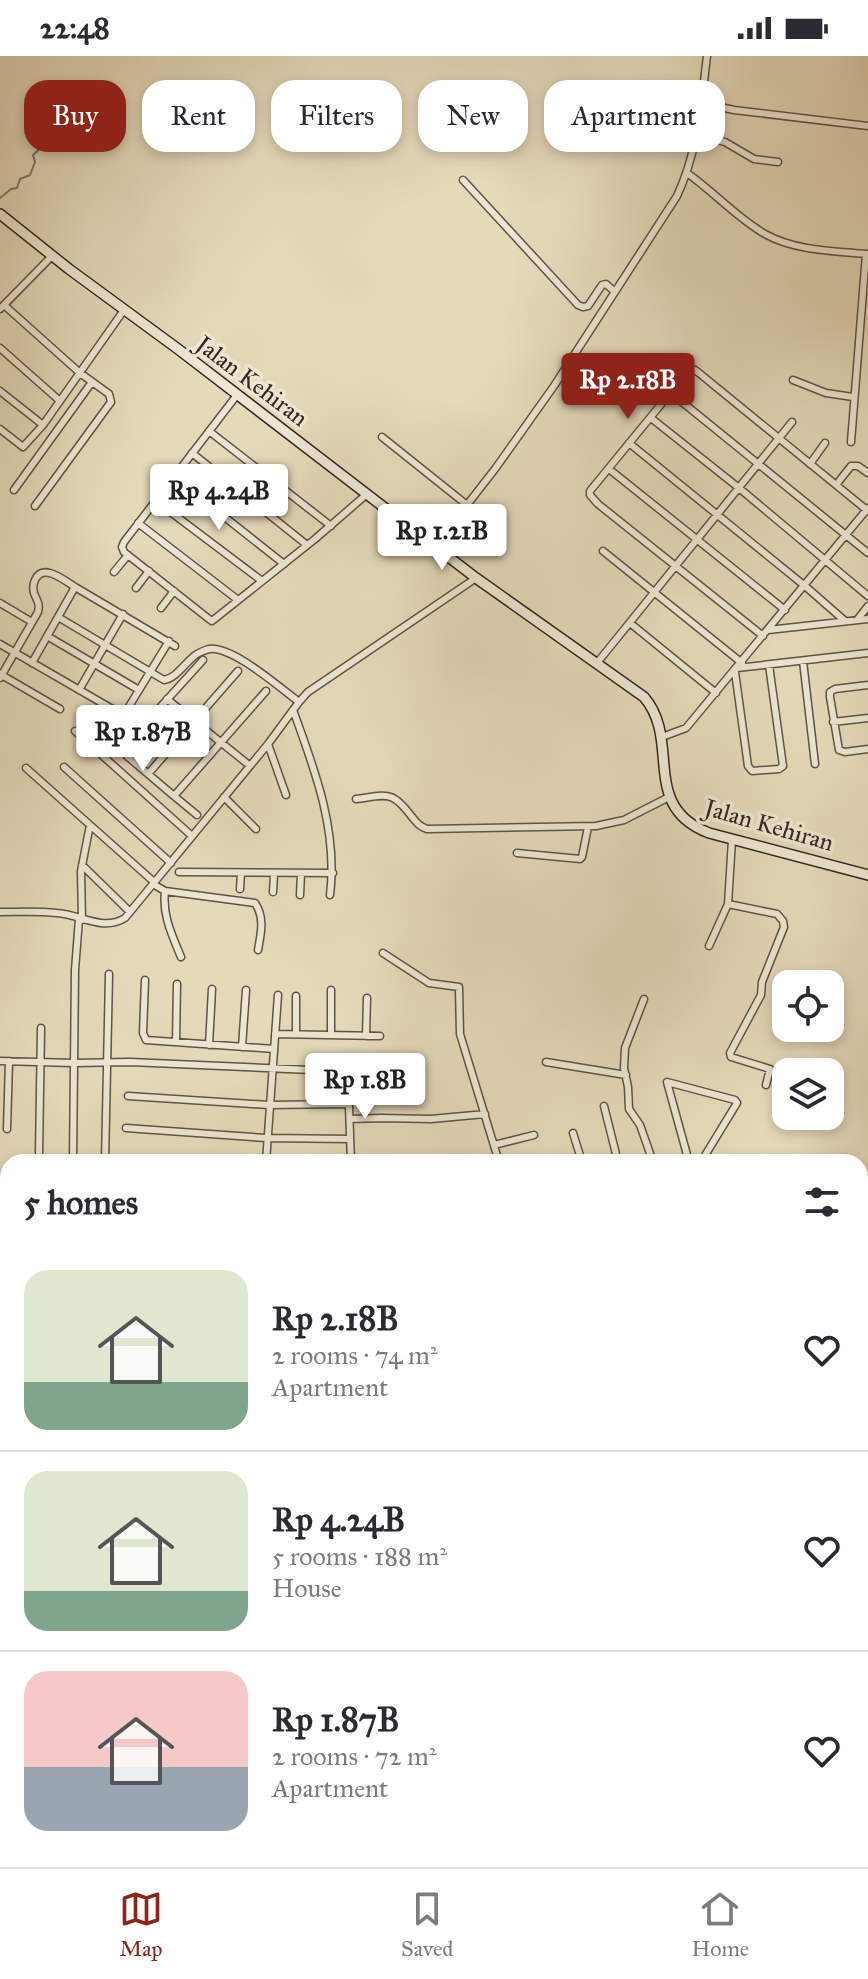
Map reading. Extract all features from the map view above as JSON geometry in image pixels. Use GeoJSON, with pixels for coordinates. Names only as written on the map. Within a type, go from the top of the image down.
{"type":"FeatureCollection","features":[{"type":"Feature","properties":{"kind":"street"},"geometry":{"type":"LineString","coordinates":[[707,56],[707,80]]}},
{"type":"Feature","properties":{"kind":"street"},"geometry":{"type":"LineString","coordinates":[[725,108],[868,126]]}},
{"type":"Feature","properties":{"kind":"street"},"geometry":{"type":"LineString","coordinates":[[725,142],[749,157],[778,162]]}},
{"type":"Feature","properties":{"kind":"street"},"geometry":{"type":"LineString","coordinates":[[435,546],[510,450],[669,212],[694,152]]}},
{"type":"Feature","properties":{"kind":"street"},"geometry":{"type":"LineString","coordinates":[[687,173],[751,226],[768,236],[798,246],[867,254],[851,442]]}},
{"type":"Feature","properties":{"kind":"street"},"geometry":{"type":"LineString","coordinates":[[463,180],[578,305],[588,306],[602,285],[606,284],[615,292]]}},
{"type":"Feature","properties":{"kind":"street","name":"Jalan Kehiran"},"geometry":{"type":"LineString","coordinates":[[0,214],[476,578],[644,697],[654,708],[662,737],[664,777],[669,797],[690,825],[732,840],[868,875]]}},
{"type":"Feature","properties":{"kind":"street"},"geometry":{"type":"LineString","coordinates":[[35,506],[111,402],[109,394],[2,307],[52,256]]}},
{"type":"Feature","properties":{"kind":"street"},"geometry":{"type":"LineString","coordinates":[[0,429],[23,447],[43,425],[124,310]]}},
{"type":"Feature","properties":{"kind":"street"},"geometry":{"type":"LineString","coordinates":[[0,348],[60,401]]}},
{"type":"Feature","properties":{"kind":"street"},"geometry":{"type":"LineString","coordinates":[[662,737],[686,728],[738,668],[766,633],[846,535],[868,510],[695,370],[689,371],[590,491],[591,498],[766,633],[868,619]]}},
{"type":"Feature","properties":{"kind":"street"},"geometry":{"type":"LineString","coordinates":[[793,380],[838,396],[853,397]]}},
{"type":"Feature","properties":{"kind":"street"},"geometry":{"type":"LineString","coordinates":[[14,490],[92,382]]}},
{"type":"Feature","properties":{"kind":"street"},"geometry":{"type":"LineString","coordinates":[[0,391],[43,425]]}},
{"type":"Feature","properties":{"kind":"street"},"geometry":{"type":"LineString","coordinates":[[671,393],[868,553]]}},
{"type":"Feature","properties":{"kind":"street"},"geometry":{"type":"LineString","coordinates":[[237,395],[122,547],[124,552],[212,621],[367,494]]}},
{"type":"Feature","properties":{"kind":"street"},"geometry":{"type":"LineString","coordinates":[[651,418],[868,596]]}},
{"type":"Feature","properties":{"kind":"street"},"geometry":{"type":"LineString","coordinates":[[597,663],[792,422]]}},
{"type":"Feature","properties":{"kind":"street"},"geometry":{"type":"LineString","coordinates":[[209,431],[331,526]]}},
{"type":"Feature","properties":{"kind":"street"},"geometry":{"type":"LineString","coordinates":[[382,437],[467,505]]}},
{"type":"Feature","properties":{"kind":"street"},"geometry":{"type":"LineString","coordinates":[[629,443],[845,621]]}},
{"type":"Feature","properties":{"kind":"street"},"geometry":{"type":"LineString","coordinates":[[810,464],[825,443]]}},
{"type":"Feature","properties":{"kind":"street"},"geometry":{"type":"LineString","coordinates":[[192,453],[307,545]]}},
{"type":"Feature","properties":{"kind":"street"},"geometry":{"type":"LineString","coordinates":[[836,485],[851,466],[858,466],[868,473]]}},
{"type":"Feature","properties":{"kind":"street"},"geometry":{"type":"LineString","coordinates":[[609,469],[785,610]]}},
{"type":"Feature","properties":{"kind":"street"},"geometry":{"type":"LineString","coordinates":[[174,477],[284,564]]}},
{"type":"Feature","properties":{"kind":"street"},"geometry":{"type":"LineString","coordinates":[[156,501],[262,581]]}},
{"type":"Feature","properties":{"kind":"street"},"geometry":{"type":"LineString","coordinates":[[138,523],[238,600]]}},
{"type":"Feature","properties":{"kind":"street"},"geometry":{"type":"LineString","coordinates":[[603,551],[654,592],[738,668],[748,766],[752,771],[783,766],[769,665]]}},
{"type":"Feature","properties":{"kind":"street"},"geometry":{"type":"LineString","coordinates":[[114,572],[128,555]]}},
{"type":"Feature","properties":{"kind":"street"},"geometry":{"type":"LineString","coordinates":[[136,588],[149,571]]}},
{"type":"Feature","properties":{"kind":"street"},"geometry":{"type":"LineString","coordinates":[[0,644],[15,653],[32,663],[121,714],[125,713],[149,671],[172,643],[52,573],[40,574],[35,579],[33,591],[40,605],[38,612],[15,653],[1,676],[60,709]]}},
{"type":"Feature","properties":{"kind":"street"},"geometry":{"type":"LineString","coordinates":[[0,912],[67,913],[107,924],[118,922],[171,863],[299,702],[318,685],[476,578]]}},
{"type":"Feature","properties":{"kind":"street"},"geometry":{"type":"LineString","coordinates":[[32,663],[75,587]]}},
{"type":"Feature","properties":{"kind":"street"},"geometry":{"type":"LineString","coordinates":[[161,608],[174,591]]}},
{"type":"Feature","properties":{"kind":"street"},"geometry":{"type":"LineString","coordinates":[[0,603],[32,622]]}},
{"type":"Feature","properties":{"kind":"street"},"geometry":{"type":"LineString","coordinates":[[857,620],[868,606]]}},
{"type":"Feature","properties":{"kind":"street"},"geometry":{"type":"LineString","coordinates":[[79,690],[123,614]]}},
{"type":"Feature","properties":{"kind":"street"},"geometry":{"type":"LineString","coordinates":[[58,617],[167,680],[192,657],[214,648],[236,657],[299,702]]}},
{"type":"Feature","properties":{"kind":"street"},"geometry":{"type":"LineString","coordinates":[[630,623],[716,693]]}},
{"type":"Feature","properties":{"kind":"street"},"geometry":{"type":"LineString","coordinates":[[47,636],[139,690]]}},
{"type":"Feature","properties":{"kind":"street"},"geometry":{"type":"LineString","coordinates":[[738,668],[868,653]]}},
{"type":"Feature","properties":{"kind":"street"},"geometry":{"type":"LineString","coordinates":[[197,815],[127,756],[125,746],[203,660]]}},
{"type":"Feature","properties":{"kind":"street"},"geometry":{"type":"LineString","coordinates":[[803,661],[815,764]]}},
{"type":"Feature","properties":{"kind":"street"},"geometry":{"type":"LineString","coordinates":[[148,774],[238,671]]}},
{"type":"Feature","properties":{"kind":"street"},"geometry":{"type":"LineString","coordinates":[[868,685],[830,692],[839,750],[868,749]]}},
{"type":"Feature","properties":{"kind":"street"},"geometry":{"type":"LineString","coordinates":[[174,796],[266,691]]}},
{"type":"Feature","properties":{"kind":"street"},"geometry":{"type":"LineString","coordinates":[[167,699],[249,765]]}},
{"type":"Feature","properties":{"kind":"street"},"geometry":{"type":"LineString","coordinates":[[293,710],[322,798],[332,855],[330,895]]}},
{"type":"Feature","properties":{"kind":"street"},"geometry":{"type":"LineString","coordinates":[[833,722],[868,718]]}},
{"type":"Feature","properties":{"kind":"street"},"geometry":{"type":"LineString","coordinates":[[75,731],[192,836]]}},
{"type":"Feature","properties":{"kind":"street"},"geometry":{"type":"LineString","coordinates":[[268,744],[286,795]]}},
{"type":"Feature","properties":{"kind":"street"},"geometry":{"type":"LineString","coordinates":[[64,767],[171,863]]}},
{"type":"Feature","properties":{"kind":"street"},"geometry":{"type":"LineString","coordinates":[[26,768],[165,891],[255,903],[260,910],[262,930],[258,950]]}},
{"type":"Feature","properties":{"kind":"street"},"geometry":{"type":"LineString","coordinates":[[224,797],[256,829]]}},
{"type":"Feature","properties":{"kind":"street"},"geometry":{"type":"LineString","coordinates":[[356,799],[396,798],[418,825],[427,829],[588,827],[624,820],[669,797]]}},
{"type":"Feature","properties":{"kind":"street"},"geometry":{"type":"LineString","coordinates":[[73,1154],[75,970],[81,919],[82,865],[90,825]]}},
{"type":"Feature","properties":{"kind":"street"},"geometry":{"type":"LineString","coordinates":[[517,853],[580,859],[588,827]]}},
{"type":"Feature","properties":{"kind":"street"},"geometry":{"type":"LineString","coordinates":[[709,946],[728,904],[732,840]]}},
{"type":"Feature","properties":{"kind":"street"},"geometry":{"type":"LineString","coordinates":[[82,865],[130,912]]}},
{"type":"Feature","properties":{"kind":"street"},"geometry":{"type":"LineString","coordinates":[[179,872],[333,873]]}},
{"type":"Feature","properties":{"kind":"street"},"geometry":{"type":"LineString","coordinates":[[240,889],[241,873]]}},
{"type":"Feature","properties":{"kind":"street"},"geometry":{"type":"LineString","coordinates":[[300,895],[301,873]]}},
{"type":"Feature","properties":{"kind":"street"},"geometry":{"type":"LineString","coordinates":[[273,892],[274,874]]}},
{"type":"Feature","properties":{"kind":"street"},"geometry":{"type":"LineString","coordinates":[[165,891],[165,913],[181,957]]}},
{"type":"Feature","properties":{"kind":"street"},"geometry":{"type":"LineString","coordinates":[[728,904],[777,914],[783,921],[784,927],[762,982],[761,995],[730,1053],[731,1057],[770,1069],[766,1085]]}},
{"type":"Feature","properties":{"kind":"street"},"geometry":{"type":"LineString","coordinates":[[383,953],[429,983],[459,987],[460,1034],[497,1154]]}},
{"type":"Feature","properties":{"kind":"street"},"geometry":{"type":"LineString","coordinates":[[105,1154],[109,974]]}},
{"type":"Feature","properties":{"kind":"street"},"geometry":{"type":"LineString","coordinates":[[145,980],[143,1033],[146,1040],[274,1049]]}},
{"type":"Feature","properties":{"kind":"street"},"geometry":{"type":"LineString","coordinates":[[176,1042],[177,984]]}},
{"type":"Feature","properties":{"kind":"street"},"geometry":{"type":"LineString","coordinates":[[209,1045],[212,989]]}},
{"type":"Feature","properties":{"kind":"street"},"geometry":{"type":"LineString","coordinates":[[242,1047],[246,990]]}},
{"type":"Feature","properties":{"kind":"street"},"geometry":{"type":"LineString","coordinates":[[331,990],[331,1035]]}},
{"type":"Feature","properties":{"kind":"street"},"geometry":{"type":"LineString","coordinates":[[266,1154],[278,995]]}},
{"type":"Feature","properties":{"kind":"street"},"geometry":{"type":"LineString","coordinates":[[296,996],[296,1034]]}},
{"type":"Feature","properties":{"kind":"street"},"geometry":{"type":"LineString","coordinates":[[366,1036],[367,998]]}},
{"type":"Feature","properties":{"kind":"street"},"geometry":{"type":"LineString","coordinates":[[644,999],[625,1048],[626,1075],[629,1109],[640,1125],[650,1154]]}},
{"type":"Feature","properties":{"kind":"street"},"geometry":{"type":"LineString","coordinates":[[39,1154],[41,1028]]}},
{"type":"Feature","properties":{"kind":"street"},"geometry":{"type":"LineString","coordinates":[[275,1034],[380,1036]]}},
{"type":"Feature","properties":{"kind":"street"},"geometry":{"type":"LineString","coordinates":[[0,1061],[130,1062],[311,1070]]}},
{"type":"Feature","properties":{"kind":"street"},"geometry":{"type":"LineString","coordinates":[[7,1129],[9,1061]]}},
{"type":"Feature","properties":{"kind":"street"},"geometry":{"type":"LineString","coordinates":[[546,1062],[626,1075]]}},
{"type":"Feature","properties":{"kind":"street"},"geometry":{"type":"LineString","coordinates":[[687,1154],[667,1082],[737,1103],[706,1154]]}},
{"type":"Feature","properties":{"kind":"street"},"geometry":{"type":"LineString","coordinates":[[351,1154],[347,1104],[353,1090],[406,1085]]}},
{"type":"Feature","properties":{"kind":"street"},"geometry":{"type":"LineString","coordinates":[[128,1096],[269,1105],[347,1104]]}},
{"type":"Feature","properties":{"kind":"street"},"geometry":{"type":"LineString","coordinates":[[604,1106],[616,1154]]}},
{"type":"Feature","properties":{"kind":"street"},"geometry":{"type":"LineString","coordinates":[[350,1119],[431,1119],[485,1114]]}},
{"type":"Feature","properties":{"kind":"street"},"geometry":{"type":"LineString","coordinates":[[126,1128],[266,1138],[350,1139]]}},
{"type":"Feature","properties":{"kind":"street"},"geometry":{"type":"LineString","coordinates":[[573,1133],[580,1154]]}},
{"type":"Feature","properties":{"kind":"street"},"geometry":{"type":"LineString","coordinates":[[494,1145],[534,1135]]}},
{"type":"Feature","properties":{"kind":"waterway"},"geometry":{"type":"LineString","coordinates":[[0,198],[17,188],[20,179],[30,175],[36,152]]}}]}
